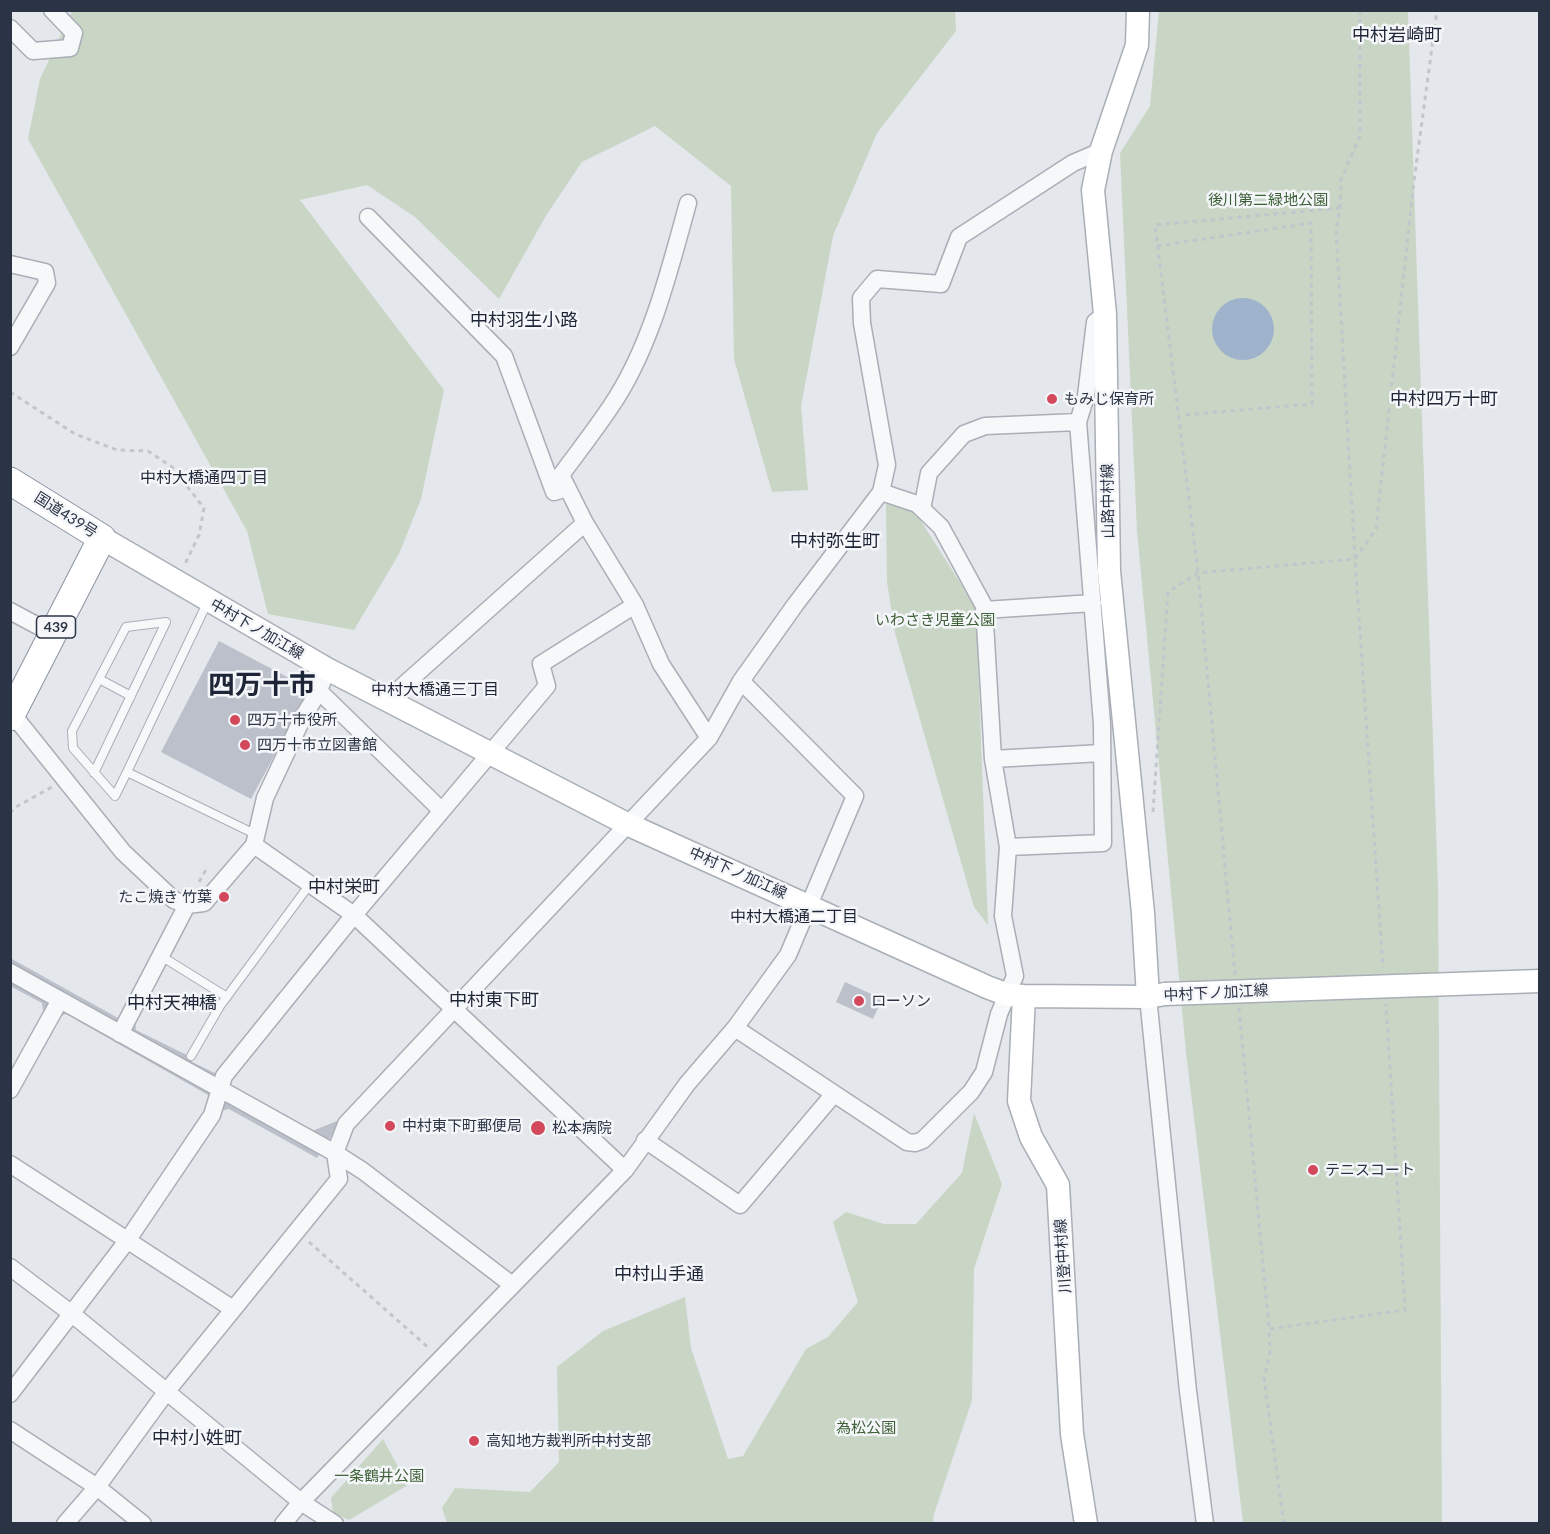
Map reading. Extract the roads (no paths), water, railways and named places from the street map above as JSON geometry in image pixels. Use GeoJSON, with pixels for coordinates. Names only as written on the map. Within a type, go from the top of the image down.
{"type":"FeatureCollection","features":[{"type":"Feature","properties":{"kind":"highway","name":"国道439号"},"geometry":{"type":"LineString","coordinates":[[10,481],[102,538],[11,714]]}},
{"type":"Feature","properties":{"kind":"main road","name":"山路中村線"},"geometry":{"type":"LineString","coordinates":[[1138,10],[1137,45],[1101,151],[1093,190],[1105,314],[1109,571],[1143,913],[1156,996]]}},
{"type":"Feature","properties":{"kind":"main road","name":"中村下ノ加江線"},"geometry":{"type":"LineString","coordinates":[[102,538],[327,669],[627,824],[1016,995],[1156,996],[1539,981]]}},
{"type":"Feature","properties":{"kind":"main road","name":"川登中村線"},"geometry":{"type":"LineString","coordinates":[[1016,995],[1019,1101],[1031,1137],[1058,1185],[1072,1434],[1086,1524]]}},
{"type":"Feature","properties":{"kind":"street"},"geometry":{"type":"LineString","coordinates":[[10,28],[33,51],[70,48],[74,33],[52,10]]}},
{"type":"Feature","properties":{"kind":"street"},"geometry":{"type":"LineString","coordinates":[[64,1524],[97,1487],[167,1391],[339,1179],[335,1153],[346,1124],[709,738],[741,681],[795,605],[881,492],[887,465],[862,323],[861,298],[877,279],[941,284],[959,237],[1073,163],[1101,151]]}},
{"type":"Feature","properties":{"kind":"street"},"geometry":{"type":"LineString","coordinates":[[688,203],[670,268],[646,336],[618,395],[561,475],[585,523],[635,604],[661,664],[709,738]]}},
{"type":"Feature","properties":{"kind":"street"},"geometry":{"type":"LineString","coordinates":[[368,218],[504,356],[554,492],[567,488]]}},
{"type":"Feature","properties":{"kind":"street"},"geometry":{"type":"LineString","coordinates":[[10,264],[45,272],[47,283],[10,347]]}},
{"type":"Feature","properties":{"kind":"street"},"geometry":{"type":"LineString","coordinates":[[1008,847],[1103,843],[1102,753],[1093,603],[1078,422],[1086,396],[1095,322],[1105,314]]}},
{"type":"Feature","properties":{"kind":"street"},"geometry":{"type":"LineString","coordinates":[[922,509],[929,473],[964,434],[985,426],[1078,422]]}},
{"type":"Feature","properties":{"kind":"street"},"geometry":{"type":"LineString","coordinates":[[735,1028],[833,1095],[907,1142],[915,1143],[923,1140],[971,1092],[984,1072],[999,1014],[1016,995],[1015,976],[1003,916],[1008,847],[993,759],[984,610],[942,527],[917,504],[881,492]]}},
{"type":"Feature","properties":{"kind":"street"},"geometry":{"type":"LineString","coordinates":[[387,700],[585,523]]}},
{"type":"Feature","properties":{"kind":"street"},"geometry":{"type":"LineString","coordinates":[[984,610],[1093,603]]}},
{"type":"Feature","properties":{"kind":"street"},"geometry":{"type":"LineString","coordinates":[[10,1394],[127,1241],[212,1115],[224,1076],[354,915],[547,686],[542,664],[635,604]]}},
{"type":"Feature","properties":{"kind":"street"},"geometry":{"type":"LineString","coordinates":[[10,611],[53,634]]}},
{"type":"Feature","properties":{"kind":"street"},"geometry":{"type":"LineString","coordinates":[[11,714],[66,778],[123,852],[174,900],[187,905],[204,903],[210,899],[255,840],[265,798],[303,717],[320,691],[327,669]]}},
{"type":"Feature","properties":{"kind":"street"},"geometry":{"type":"LineString","coordinates":[[283,1524],[301,1502],[511,1284],[625,1170],[687,1084],[735,1028],[788,955],[855,796],[741,681]]}},
{"type":"Feature","properties":{"kind":"street"},"geometry":{"type":"LineString","coordinates":[[320,691],[441,810]]}},
{"type":"Feature","properties":{"kind":"street"},"geometry":{"type":"LineString","coordinates":[[993,759],[1102,753]]}},
{"type":"Feature","properties":{"kind":"street"},"geometry":{"type":"LineString","coordinates":[[255,840],[354,915],[625,1170]]}},
{"type":"Feature","properties":{"kind":"street"},"geometry":{"type":"LineString","coordinates":[[120,1034],[187,905]]}},
{"type":"Feature","properties":{"kind":"street"},"geometry":{"type":"LineString","coordinates":[[10,972],[120,1034],[187,1063],[219,1090],[335,1153],[363,1171],[511,1284]]}},
{"type":"Feature","properties":{"kind":"street"},"geometry":{"type":"LineString","coordinates":[[1156,996],[1188,1391],[1205,1524]]}},
{"type":"Feature","properties":{"kind":"street"},"geometry":{"type":"LineString","coordinates":[[10,1090],[60,1000]]}},
{"type":"Feature","properties":{"kind":"street"},"geometry":{"type":"LineString","coordinates":[[645,1140],[740,1205],[833,1095]]}},
{"type":"Feature","properties":{"kind":"street"},"geometry":{"type":"LineString","coordinates":[[10,1164],[233,1309]]}},
{"type":"Feature","properties":{"kind":"street"},"geometry":{"type":"LineString","coordinates":[[10,1267],[72,1314],[301,1502],[335,1524]]}},
{"type":"Feature","properties":{"kind":"street"},"geometry":{"type":"LineString","coordinates":[[10,1430],[97,1487],[143,1524]]}},
{"type":"Feature","properties":{"kind":"lane"},"geometry":{"type":"LineString","coordinates":[[94,773],[166,622],[126,627],[72,731],[73,748],[94,773],[115,796],[208,600]]}},
{"type":"Feature","properties":{"kind":"lane"},"geometry":{"type":"LineString","coordinates":[[99,679],[131,696]]}},
{"type":"Feature","properties":{"kind":"lane"},"geometry":{"type":"LineString","coordinates":[[127,772],[255,840]]}},
{"type":"Feature","properties":{"kind":"lane"},"geometry":{"type":"LineString","coordinates":[[187,1063],[227,997],[311,884]]}},
{"type":"Feature","properties":{"kind":"lane"},"geometry":{"type":"LineString","coordinates":[[161,956],[227,997]]}},
{"type":"Feature","properties":{"kind":"water"},"geometry":{"type":"Polygon","coordinates":[[[1237,298],[1249,298],[1265,307],[1272,317],[1274,329],[1272,341],[1265,351],[1249,360],[1237,360],[1226,355],[1217,346],[1212,335],[1212,323],[1217,312],[1226,303],[1237,298]]]}},
{"type":"Feature","properties":{"kind":"place","name":"もみじ保育所"},"geometry":{"type":"Point","coordinates":[1052,399]}},
{"type":"Feature","properties":{"kind":"place","name":"四万十市役所"},"geometry":{"type":"Point","coordinates":[235,720]}},
{"type":"Feature","properties":{"kind":"place","name":"四万十市立図書館"},"geometry":{"type":"Point","coordinates":[245,745]}},
{"type":"Feature","properties":{"kind":"place","name":"たこ焼き 竹葉"},"geometry":{"type":"Point","coordinates":[224,897]}},
{"type":"Feature","properties":{"kind":"place","name":"ローソン"},"geometry":{"type":"Point","coordinates":[859,1001]}},
{"type":"Feature","properties":{"kind":"place","name":"中村東下町郵便局"},"geometry":{"type":"Point","coordinates":[390,1126]}},
{"type":"Feature","properties":{"kind":"place","name":"松本病院"},"geometry":{"type":"Point","coordinates":[538,1128]}},
{"type":"Feature","properties":{"kind":"place","name":"テニスコート"},"geometry":{"type":"Point","coordinates":[1313,1170]}},
{"type":"Feature","properties":{"kind":"place","name":"高知地方裁判所中村支部"},"geometry":{"type":"Point","coordinates":[474,1441]}},
{"type":"Feature","properties":{"kind":"district","name":"中村岩崎町"},"geometry":{"type":"Point","coordinates":[1397,35]}},
{"type":"Feature","properties":{"kind":"district","name":"中村羽生小路"},"geometry":{"type":"Point","coordinates":[524,320]}},
{"type":"Feature","properties":{"kind":"district","name":"中村四万十町"},"geometry":{"type":"Point","coordinates":[1444,399]}},
{"type":"Feature","properties":{"kind":"district","name":"中村大橋通四丁目"},"geometry":{"type":"Point","coordinates":[204,478]}},
{"type":"Feature","properties":{"kind":"district","name":"中村弥生町"},"geometry":{"type":"Point","coordinates":[835,541]}},
{"type":"Feature","properties":{"kind":"district","name":"四万十市"},"geometry":{"type":"Point","coordinates":[262,685]}},
{"type":"Feature","properties":{"kind":"district","name":"中村大橋通三丁目"},"geometry":{"type":"Point","coordinates":[435,690]}},
{"type":"Feature","properties":{"kind":"district","name":"中村栄町"},"geometry":{"type":"Point","coordinates":[344,887]}},
{"type":"Feature","properties":{"kind":"district","name":"中村大橋通二丁目"},"geometry":{"type":"Point","coordinates":[794,917]}},
{"type":"Feature","properties":{"kind":"district","name":"中村東下町"},"geometry":{"type":"Point","coordinates":[494,1000]}},
{"type":"Feature","properties":{"kind":"district","name":"中村天神橋"},"geometry":{"type":"Point","coordinates":[172,1003]}},
{"type":"Feature","properties":{"kind":"district","name":"中村山手通"},"geometry":{"type":"Point","coordinates":[659,1274]}},
{"type":"Feature","properties":{"kind":"district","name":"中村小姓町"},"geometry":{"type":"Point","coordinates":[197,1438]}},
{"type":"Feature","properties":{"kind":"park label","name":"後川第二緑地公園"},"geometry":{"type":"Point","coordinates":[1268,200]}},
{"type":"Feature","properties":{"kind":"park label","name":"いわさき児童公園"},"geometry":{"type":"Point","coordinates":[935,620]}},
{"type":"Feature","properties":{"kind":"park label","name":"為松公園"},"geometry":{"type":"Point","coordinates":[866,1428]}},
{"type":"Feature","properties":{"kind":"park label","name":"一条鶴井公園"},"geometry":{"type":"Point","coordinates":[379,1476]}}]}
